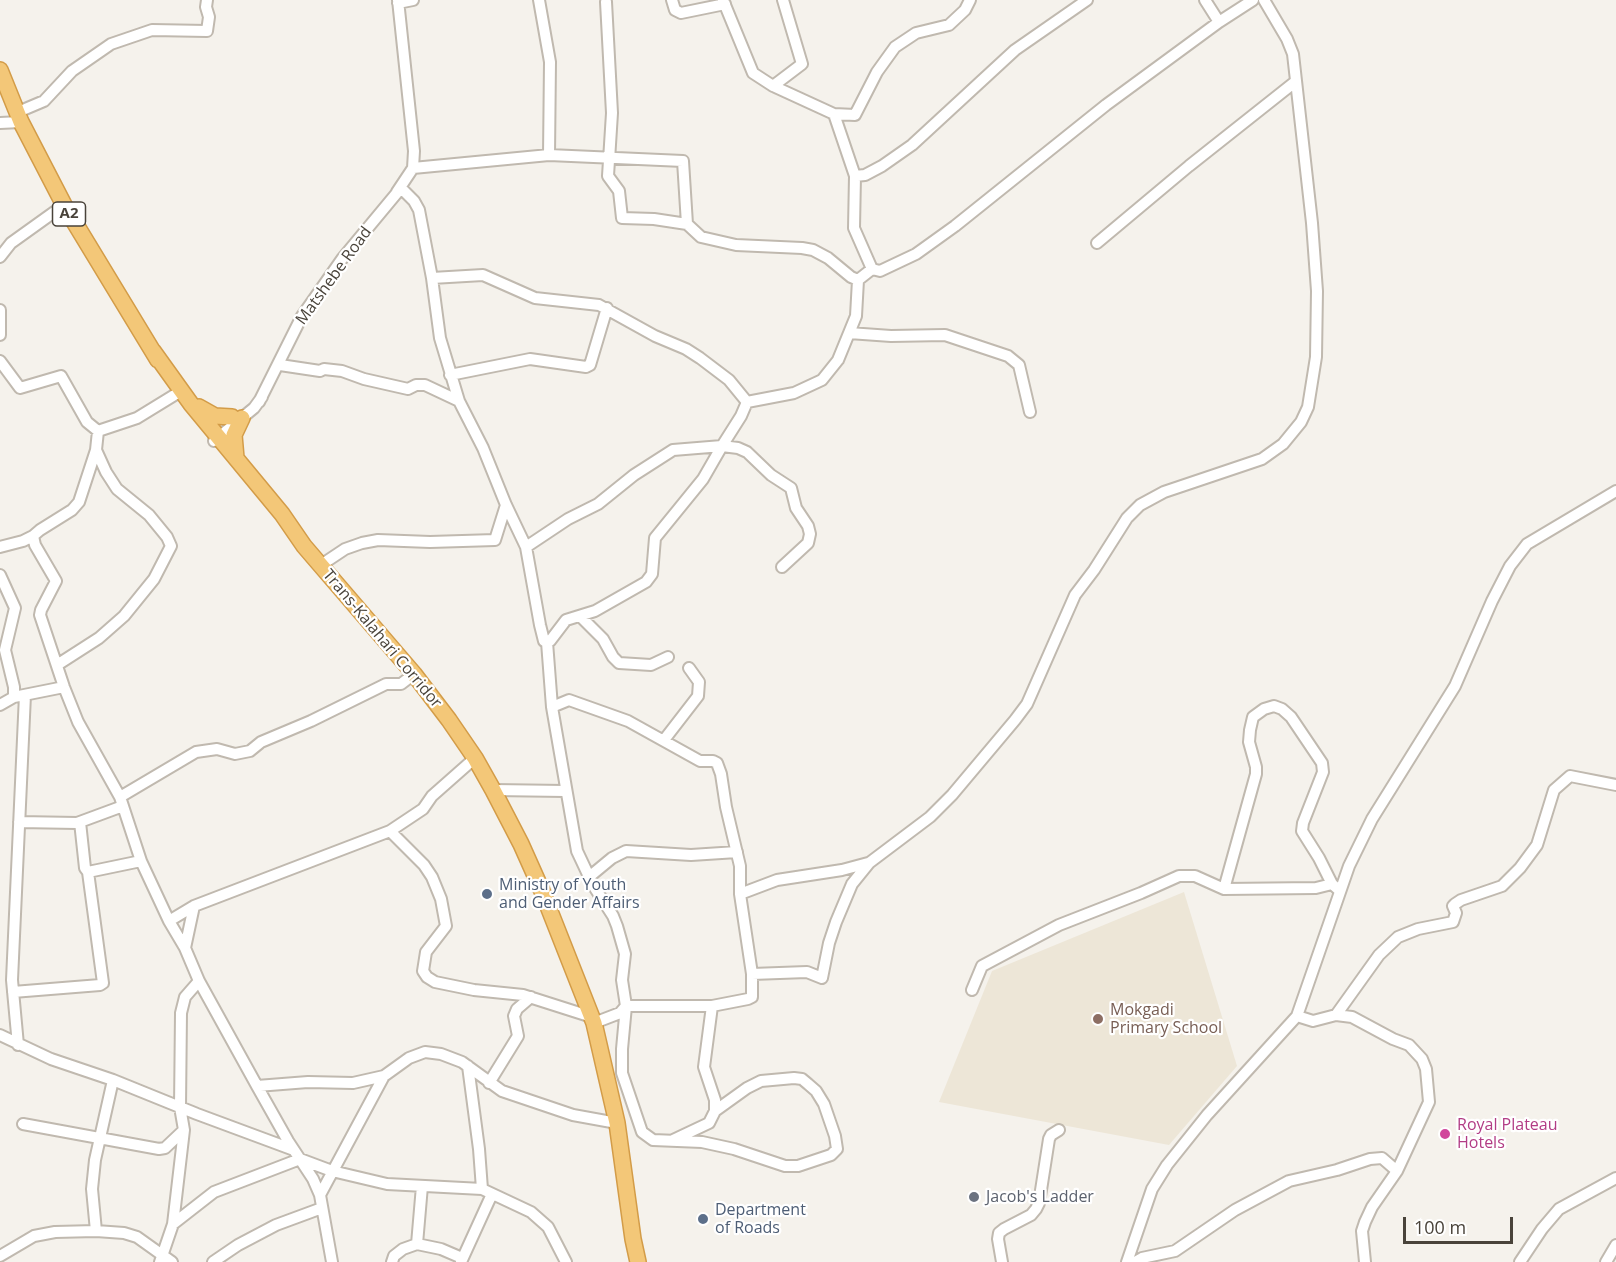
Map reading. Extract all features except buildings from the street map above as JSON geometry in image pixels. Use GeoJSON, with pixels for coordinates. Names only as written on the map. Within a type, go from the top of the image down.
{"type":"FeatureCollection","features":[{"type":"Feature","properties":{"kind":"highway","name":"Trans-Kalahari Corridor"},"geometry":{"type":"LineString","coordinates":[[0,70],[20,117],[64,205],[179,392],[278,519],[321,565],[414,674],[475,758],[493,790],[542,891],[593,1020],[617,1123],[638,1262]]}},
{"type":"Feature","properties":{"kind":"highway"},"geometry":{"type":"LineString","coordinates":[[179,392],[214,416],[237,418],[234,435],[236,459]]}},
{"type":"Feature","properties":{"kind":"highway","name":"Trans-Kalahari Corridor"},"geometry":{"type":"LineString","coordinates":[[214,437],[236,459],[282,514],[304,546]]}},
{"type":"Feature","properties":{"kind":"highway","name":"Trans-Kalahari Corridor"},"geometry":{"type":"LineString","coordinates":[[631,1262],[633,1239]]}},
{"type":"Feature","properties":{"kind":"street"},"geometry":{"type":"LineString","coordinates":[[0,123],[20,117],[44,101],[72,71],[111,44],[152,30],[207,31],[209,16],[206,7],[207,0]]}},
{"type":"Feature","properties":{"kind":"street"},"geometry":{"type":"LineString","coordinates":[[214,437],[259,402],[280,365],[302,316],[342,259],[400,188],[413,168],[414,151],[398,2],[413,0]]}},
{"type":"Feature","properties":{"kind":"street"},"geometry":{"type":"LineString","coordinates":[[539,0],[550,62],[549,155]]}},
{"type":"Feature","properties":{"kind":"street"},"geometry":{"type":"LineString","coordinates":[[672,0],[675,10],[681,13],[724,2],[753,73],[773,86],[834,114],[855,115],[877,72],[896,47],[916,33],[949,25],[965,10],[970,0]]}},
{"type":"Feature","properties":{"kind":"street"},"geometry":{"type":"LineString","coordinates":[[773,86],[802,64],[783,0]]}},
{"type":"Feature","properties":{"kind":"street"},"geometry":{"type":"LineString","coordinates":[[855,176],[882,166],[912,145],[1016,50],[1087,0]]}},
{"type":"Feature","properties":{"kind":"street"},"geometry":{"type":"LineString","coordinates":[[1205,0],[1219,22]]}},
{"type":"Feature","properties":{"kind":"street"},"geometry":{"type":"LineString","coordinates":[[872,269],[880,271],[916,254],[955,226],[1106,105],[1219,22],[1253,0]]}},
{"type":"Feature","properties":{"kind":"street"},"geometry":{"type":"LineString","coordinates":[[752,974],[807,972],[822,978],[829,943],[841,906],[852,884],[869,863],[930,817],[952,795],[1027,704],[1075,595],[1094,570],[1126,518],[1140,505],[1164,492],[1262,459],[1283,444],[1301,422],[1308,407],[1316,357],[1317,291],[1312,223],[1293,54],[1287,39],[1264,0]]}},
{"type":"Feature","properties":{"kind":"street"},"geometry":{"type":"LineString","coordinates":[[606,2],[612,113],[608,176],[619,191],[622,218],[654,219],[687,224],[701,237],[720,243],[813,250],[858,280]]}},
{"type":"Feature","properties":{"kind":"street"},"geometry":{"type":"LineString","coordinates":[[1097,243],[1295,82]]}},
{"type":"Feature","properties":{"kind":"street"},"geometry":{"type":"LineString","coordinates":[[834,114],[855,176],[854,228],[872,269]]}},
{"type":"Feature","properties":{"kind":"street"},"geometry":{"type":"LineString","coordinates":[[413,168],[549,155],[611,157],[641,161],[683,161],[687,224]]}},
{"type":"Feature","properties":{"kind":"street"},"geometry":{"type":"LineString","coordinates":[[400,188],[414,201],[419,210],[432,278],[440,338],[459,401],[483,448],[526,547],[540,624],[544,641],[547,642],[552,707],[577,851],[588,877],[618,926],[624,954],[622,980],[626,1006],[622,1073],[642,1132],[653,1140],[702,1142],[734,1149],[785,1166],[798,1166],[814,1161],[831,1155],[837,1149],[824,1104],[816,1091],[802,1079],[794,1078],[761,1081],[747,1088],[715,1112],[709,1123],[674,1140]]}},
{"type":"Feature","properties":{"kind":"street"},"geometry":{"type":"LineString","coordinates":[[0,257],[11,243],[64,205]]}},
{"type":"Feature","properties":{"kind":"street"},"geometry":{"type":"LineString","coordinates":[[747,402],[794,393],[822,380],[838,360],[856,316],[858,280],[872,269]]}},
{"type":"Feature","properties":{"kind":"street"},"geometry":{"type":"LineString","coordinates":[[432,278],[483,275],[535,298],[579,302],[607,308],[655,336],[687,349],[729,380],[747,402]]}},
{"type":"Feature","properties":{"kind":"street"},"geometry":{"type":"LineString","coordinates":[[450,375],[530,359],[586,367],[590,365],[607,308]]}},
{"type":"Feature","properties":{"kind":"street"},"geometry":{"type":"LineString","coordinates":[[0,310],[0,335]]}},
{"type":"Feature","properties":{"kind":"street","name":"Matshebe Road"},"geometry":{"type":"LineString","coordinates":[[259,402],[302,316]]}},
{"type":"Feature","properties":{"kind":"street"},"geometry":{"type":"LineString","coordinates":[[849,333],[891,336],[945,334],[1008,356],[1019,365],[1030,412]]}},
{"type":"Feature","properties":{"kind":"street"},"geometry":{"type":"LineString","coordinates":[[0,361],[20,388],[61,376],[87,422],[98,431]]}},
{"type":"Feature","properties":{"kind":"street"},"geometry":{"type":"LineString","coordinates":[[280,365],[320,371],[324,369],[342,371],[363,379],[408,389],[416,385],[425,385],[459,401]]}},
{"type":"Feature","properties":{"kind":"street"},"geometry":{"type":"LineString","coordinates":[[98,431],[137,418],[179,392]]}},
{"type":"Feature","properties":{"kind":"street"},"geometry":{"type":"LineString","coordinates":[[547,642],[566,620],[595,611],[646,582],[652,574],[655,538],[703,479],[747,402]]}},
{"type":"Feature","properties":{"kind":"street"},"geometry":{"type":"LineString","coordinates":[[0,547],[33,536],[72,510],[79,502],[96,450],[98,431]]}},
{"type":"Feature","properties":{"kind":"street"},"geometry":{"type":"LineString","coordinates":[[526,547],[568,519],[598,504],[634,475],[673,450],[722,446],[747,452],[771,475],[791,488],[796,508],[808,526],[810,534],[808,543],[782,567]]}},
{"type":"Feature","properties":{"kind":"street"},"geometry":{"type":"LineString","coordinates":[[57,665],[99,638],[124,616],[154,579],[171,546],[167,537],[149,515],[117,489],[96,450]]}},
{"type":"Feature","properties":{"kind":"street"},"geometry":{"type":"LineString","coordinates":[[1127,1262],[1152,1189],[1167,1165],[1207,1115],[1297,1016],[1310,984],[1336,888],[1372,819],[1455,686],[1510,566],[1527,544],[1616,491]]}},
{"type":"Feature","properties":{"kind":"street"},"geometry":{"type":"LineString","coordinates":[[321,565],[345,549],[378,540],[430,542],[495,540],[506,505]]}},
{"type":"Feature","properties":{"kind":"street"},"geometry":{"type":"LineString","coordinates":[[33,536],[35,545],[56,581],[40,613],[78,722],[122,801],[141,861],[199,981],[257,1086],[313,1179],[320,1196],[332,1262]]}},
{"type":"Feature","properties":{"kind":"street"},"geometry":{"type":"LineString","coordinates":[[0,575],[15,612],[5,650],[14,687],[19,696],[19,822],[13,992],[18,1045]]}},
{"type":"Feature","properties":{"kind":"street"},"geometry":{"type":"LineString","coordinates":[[580,616],[603,639],[619,663],[651,665],[668,657]]}},
{"type":"Feature","properties":{"kind":"street"},"geometry":{"type":"LineString","coordinates":[[664,740],[698,696],[699,682],[688,668]]}},
{"type":"Feature","properties":{"kind":"street"},"geometry":{"type":"LineString","coordinates":[[19,822],[80,822],[122,801],[196,753],[217,749],[235,754],[250,751],[261,742],[386,684],[401,684],[414,674]]}},
{"type":"Feature","properties":{"kind":"street"},"geometry":{"type":"LineString","coordinates":[[0,705],[19,696],[64,687]]}},
{"type":"Feature","properties":{"kind":"street"},"geometry":{"type":"LineString","coordinates":[[390,831],[424,865],[441,899],[446,926],[426,952],[423,970],[427,977],[435,981],[474,990],[531,997],[593,1020],[620,1013],[626,1006],[712,1006],[751,998],[754,994],[740,894],[740,866],[719,767],[713,761],[700,761],[628,721],[569,700],[552,707]]}},
{"type":"Feature","properties":{"kind":"street"},"geometry":{"type":"LineString","coordinates":[[1224,889],[1256,774],[1249,742],[1253,717],[1264,709],[1274,706],[1282,709],[1291,717],[1322,763],[1323,772],[1302,831],[1336,888]]}},
{"type":"Feature","properties":{"kind":"street"},"geometry":{"type":"LineString","coordinates":[[169,921],[194,906],[254,885],[390,831],[418,813],[432,796],[475,758]]}},
{"type":"Feature","properties":{"kind":"street"},"geometry":{"type":"LineString","coordinates":[[1336,1015],[1379,954],[1398,937],[1418,929],[1452,922],[1456,913],[1453,906],[1455,904],[1502,886],[1520,868],[1537,845],[1554,790],[1570,776],[1616,785]]}},
{"type":"Feature","properties":{"kind":"street"},"geometry":{"type":"LineString","coordinates":[[493,790],[565,791]]}},
{"type":"Feature","properties":{"kind":"street"},"geometry":{"type":"LineString","coordinates":[[13,992],[103,984],[80,822]]}},
{"type":"Feature","properties":{"kind":"street"},"geometry":{"type":"LineString","coordinates":[[588,877],[612,858],[626,851],[692,855],[737,852]]}},
{"type":"Feature","properties":{"kind":"street"},"geometry":{"type":"LineString","coordinates":[[88,872],[141,861]]}},
{"type":"Feature","properties":{"kind":"street"},"geometry":{"type":"LineString","coordinates":[[740,894],[777,880],[842,870],[869,863]]}},
{"type":"Feature","properties":{"kind":"street"},"geometry":{"type":"LineString","coordinates":[[972,990],[982,966],[1059,925],[1179,876],[1195,876],[1224,889],[1336,888]]}},
{"type":"Feature","properties":{"kind":"street"},"geometry":{"type":"LineString","coordinates":[[185,948],[194,906]]}},
{"type":"Feature","properties":{"kind":"street"},"geometry":{"type":"LineString","coordinates":[[161,1259],[172,1224],[184,1130],[180,1107],[183,1001],[199,981]]}},
{"type":"Feature","properties":{"kind":"street"},"geometry":{"type":"LineString","coordinates":[[489,1083],[518,1036],[514,1016],[517,1009],[531,997]]}},
{"type":"Feature","properties":{"kind":"street"},"geometry":{"type":"LineString","coordinates":[[712,1006],[704,1067],[713,1094],[715,1112]]}},
{"type":"Feature","properties":{"kind":"street"},"geometry":{"type":"LineString","coordinates":[[1297,1016],[1313,1021],[1336,1015],[1352,1017],[1409,1045],[1422,1059],[1426,1069],[1429,1102],[1413,1141],[1365,1222],[1362,1231],[1365,1262]]}},
{"type":"Feature","properties":{"kind":"street"},"geometry":{"type":"LineString","coordinates":[[0,1035],[51,1059],[113,1080],[332,1171],[387,1184],[487,1192],[531,1212],[548,1227],[566,1262]]}},
{"type":"Feature","properties":{"kind":"street"},"geometry":{"type":"LineString","coordinates":[[257,1086],[308,1082],[346,1084],[384,1076],[409,1058],[425,1052],[452,1057],[502,1091],[573,1115],[617,1123]]}},
{"type":"Feature","properties":{"kind":"street"},"geometry":{"type":"LineString","coordinates":[[392,1262],[394,1256],[402,1250],[417,1244],[441,1249],[462,1260],[487,1192],[468,1066]]}},
{"type":"Feature","properties":{"kind":"street"},"geometry":{"type":"LineString","coordinates":[[320,1196],[384,1076]]}},
{"type":"Feature","properties":{"kind":"street"},"geometry":{"type":"LineString","coordinates":[[96,1231],[92,1190],[100,1137],[113,1080]]}},
{"type":"Feature","properties":{"kind":"street"},"geometry":{"type":"LineString","coordinates":[[23,1124],[100,1137],[138,1147],[159,1149],[170,1144],[184,1130]]}},
{"type":"Feature","properties":{"kind":"street"},"geometry":{"type":"LineString","coordinates":[[1002,1262],[999,1233],[1031,1215],[1036,1209],[1039,1203],[1049,1139],[1059,1130]]}},
{"type":"Feature","properties":{"kind":"street"},"geometry":{"type":"LineString","coordinates":[[172,1224],[213,1192],[297,1155]]}},
{"type":"Feature","properties":{"kind":"street"},"geometry":{"type":"LineString","coordinates":[[1134,1262],[1175,1251],[1235,1210],[1289,1181],[1370,1159],[1382,1158],[1397,1171]]}},
{"type":"Feature","properties":{"kind":"street"},"geometry":{"type":"LineString","coordinates":[[1520,1262],[1542,1229],[1559,1209],[1616,1178]]}},
{"type":"Feature","properties":{"kind":"street"},"geometry":{"type":"LineString","coordinates":[[417,1244],[422,1186]]}},
{"type":"Feature","properties":{"kind":"street"},"geometry":{"type":"LineString","coordinates":[[213,1262],[238,1245],[276,1225],[322,1208]]}},
{"type":"Feature","properties":{"kind":"street"},"geometry":{"type":"LineString","coordinates":[[0,1256],[34,1236],[55,1232],[96,1231],[124,1233],[137,1237],[150,1245],[161,1259],[172,1262]]}},
{"type":"Feature","properties":{"kind":"street"},"geometry":{"type":"LineString","coordinates":[[1606,1262],[1616,1245]]}},
{"type":"Feature","properties":{"kind":"shaded area","name":"Mokgadi Primary School"},"geometry":{"type":"Polygon","coordinates":[[[1184,892],[1237,1066],[1169,1145],[939,1102],[992,971],[1184,892]]]}},
{"type":"Feature","properties":{"kind":"place","name":"Ministry of Youth and Gender Affairs"},"geometry":{"type":"Point","coordinates":[487,894]}},
{"type":"Feature","properties":{"kind":"place","name":"Mokgadi Primary School"},"geometry":{"type":"Point","coordinates":[1098,1019]}},
{"type":"Feature","properties":{"kind":"place","name":"Royal Plateau Hotels"},"geometry":{"type":"Point","coordinates":[1445,1134]}},
{"type":"Feature","properties":{"kind":"place","name":"Jacob's Ladder"},"geometry":{"type":"Point","coordinates":[974,1197]}},
{"type":"Feature","properties":{"kind":"place","name":"Department of Roads"},"geometry":{"type":"Point","coordinates":[703,1219]}}]}
